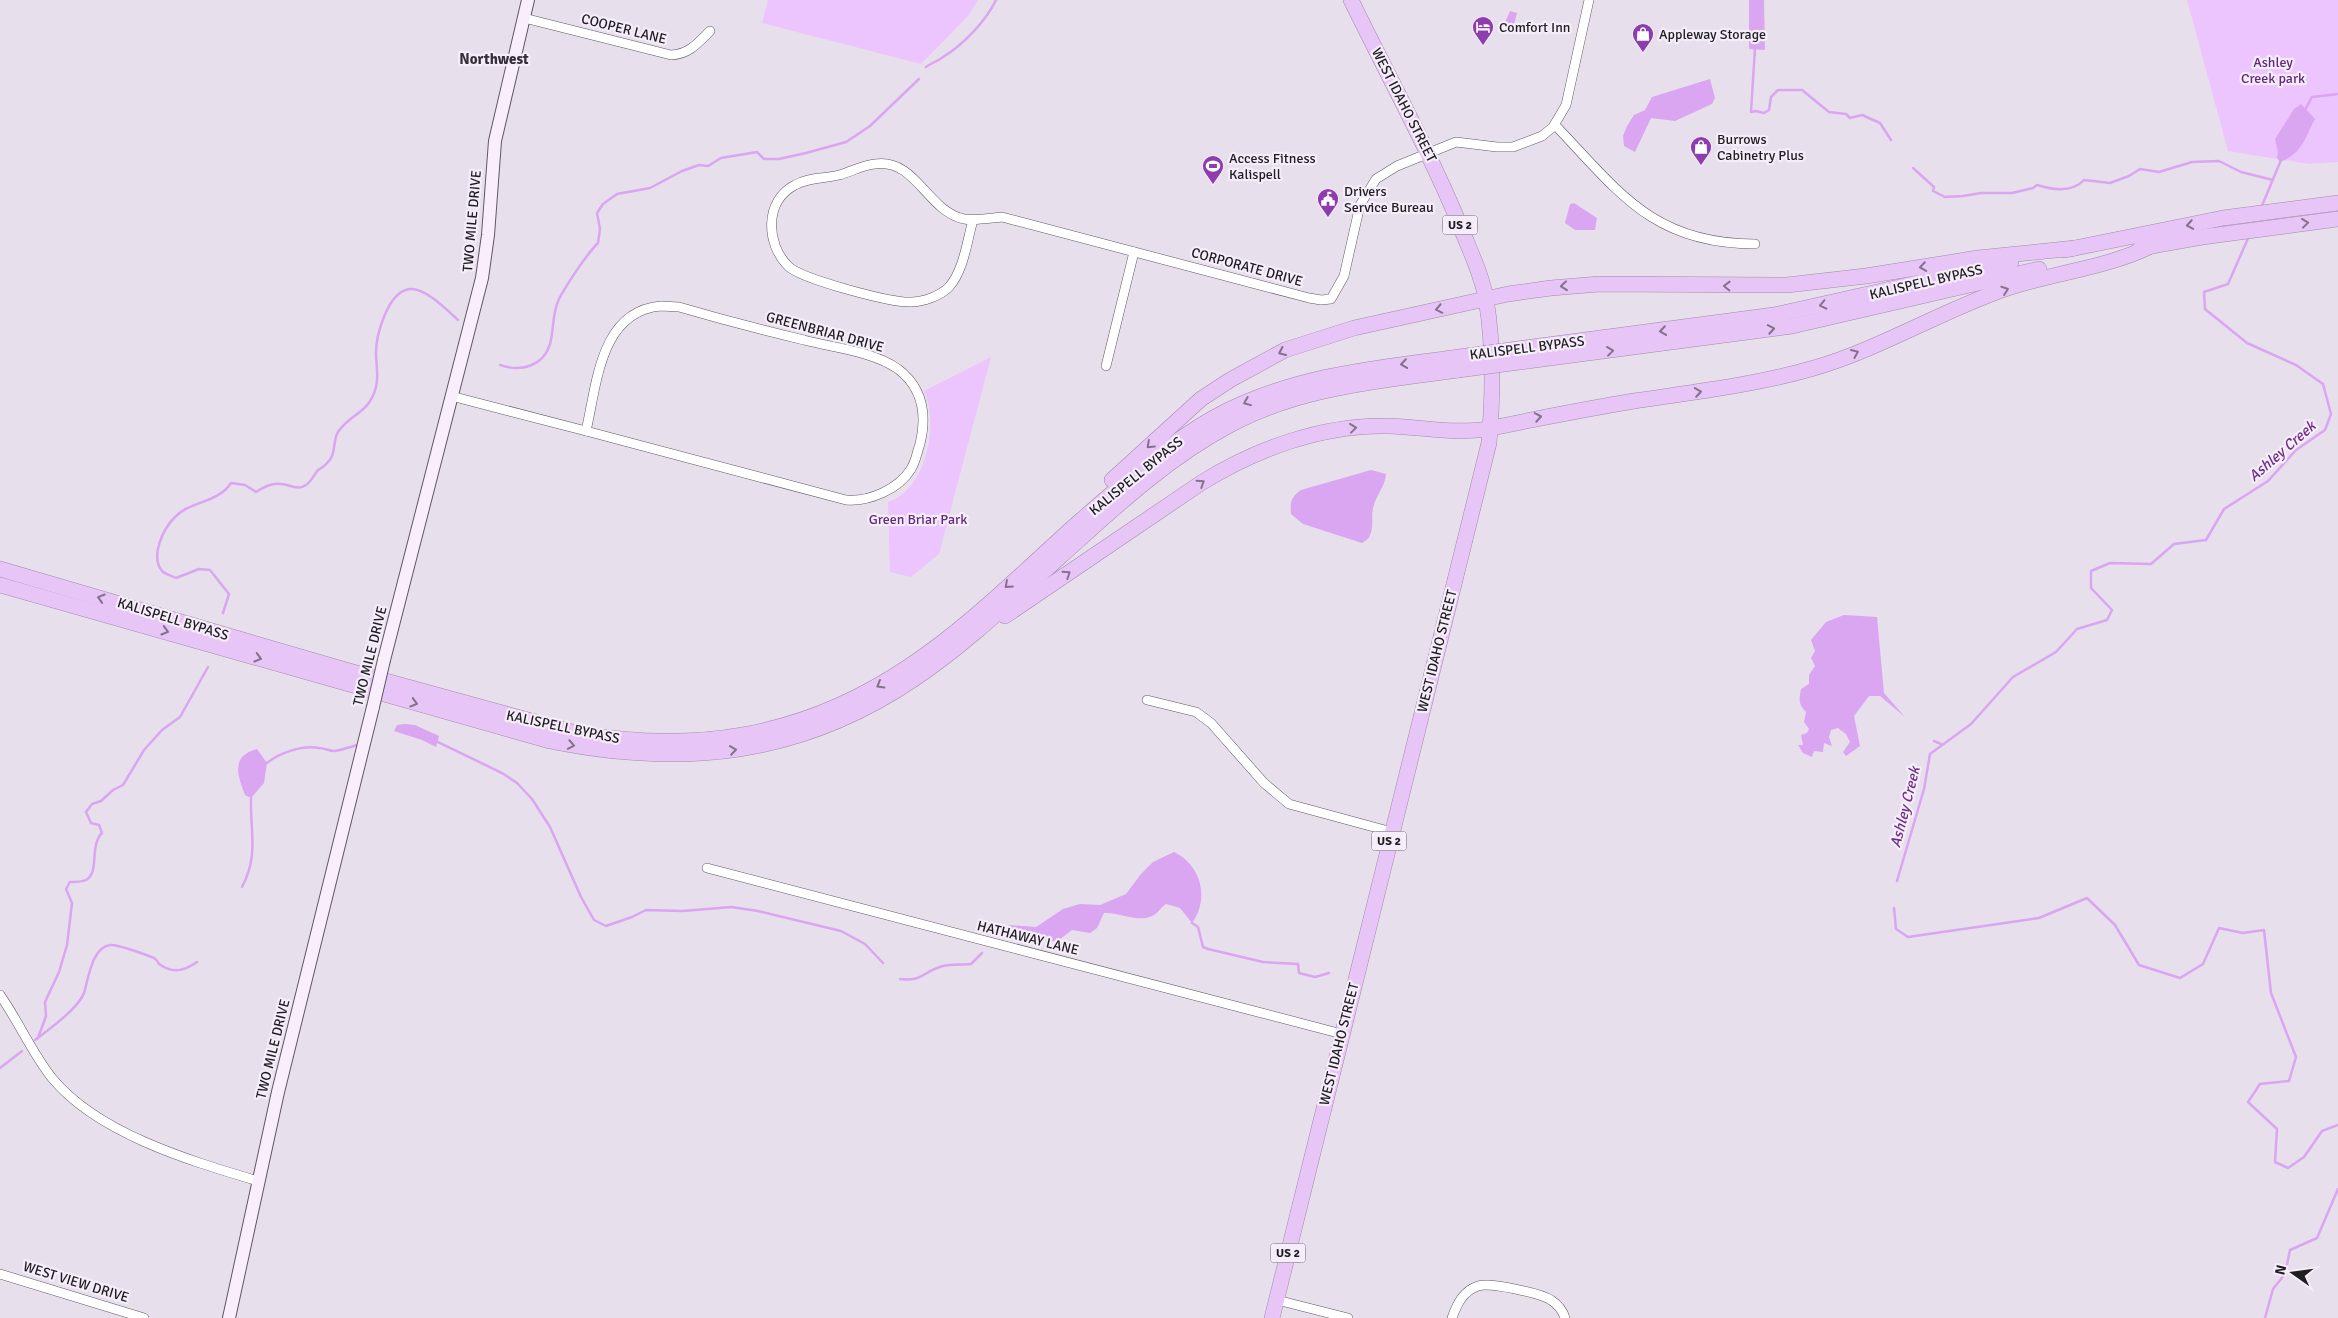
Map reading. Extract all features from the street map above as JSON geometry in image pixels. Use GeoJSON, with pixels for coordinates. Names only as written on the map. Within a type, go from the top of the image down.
{"type":"FeatureCollection","features":[{"type":"Feature","properties":{"kind":"highway","name":"WEST IDAHO STREET"},"geometry":{"type":"LineString","coordinates":[[1272,1318],[1489,443],[1490,428],[1492,383],[1486,300],[1472,254],[1428,152],[1351,0]]}},
{"type":"Feature","properties":{"kind":"highway","name":"KALISPELL BYPASS"},"geometry":{"type":"LineString","coordinates":[[0,586],[531,736],[601,750],[650,755],[712,754],[800,735],[824,726],[895,691],[933,665],[967,638],[1149,478],[1188,449],[1228,426],[1270,407],[1329,390],[1455,364],[1774,315],[1914,286],[2075,248],[2238,216],[2338,203]]}},
{"type":"Feature","properties":{"kind":"highway","name":"KALISPELL BYPASS"},"geometry":{"type":"LineString","coordinates":[[1526,354],[1776,329],[2149,247],[2272,227],[2338,219]]}},
{"type":"Feature","properties":{"kind":"highway"},"geometry":{"type":"LineString","coordinates":[[967,638],[1008,614],[1201,483],[1258,453],[1313,436],[1361,427],[1388,426],[1460,431],[1490,428],[1580,410],[1734,386],[1815,368],[1996,292],[2120,258],[2149,247]]}},
{"type":"Feature","properties":{"kind":"highway"},"geometry":{"type":"LineString","coordinates":[[1033,563],[1065,525],[1201,399],[1245,371],[1285,350],[1336,333],[1536,290],[1599,284],[1746,286],[1797,284],[1978,258],[2075,248]]}},
{"type":"Feature","properties":{"kind":"highway","name":"KALISPELL BYPASS"},"geometry":{"type":"LineString","coordinates":[[0,569],[533,723],[598,737],[655,743],[682,742],[765,731],[817,715],[864,694],[930,651],[1145,465],[1200,426],[1228,410],[1269,393],[1300,383],[1366,370],[1455,364]]}},
{"type":"Feature","properties":{"kind":"highway"},"geometry":{"type":"LineString","coordinates":[[0,562],[60,586]]}},
{"type":"Feature","properties":{"kind":"street","name":"TWO MILE DRIVE"},"geometry":{"type":"LineString","coordinates":[[229,1318],[258,1181],[384,660],[482,278],[488,235],[494,141],[528,0]]}},
{"type":"Feature","properties":{"kind":"street"},"geometry":{"type":"LineString","coordinates":[[1428,152],[1456,142],[1513,147],[1542,136],[1554,126],[1566,105],[1589,0]]}},
{"type":"Feature","properties":{"kind":"street","name":"COOPER LANE"},"geometry":{"type":"LineString","coordinates":[[524,18],[671,55],[682,55],[693,49],[710,31]]}},
{"type":"Feature","properties":{"kind":"street"},"geometry":{"type":"LineString","coordinates":[[1554,126],[1619,193],[1651,217],[1699,238],[1717,242],[1755,244]]}},
{"type":"Feature","properties":{"kind":"street","name":"CORPORATE DRIVE"},"geometry":{"type":"LineString","coordinates":[[973,220],[958,272],[949,286],[939,294],[910,302],[877,296],[803,276],[789,268],[779,256],[773,244],[771,229],[778,202],[794,185],[808,179],[838,175],[873,164],[883,163],[897,166],[914,178],[926,193],[950,214],[973,220],[1002,217],[1310,298],[1331,299],[1344,276],[1360,205],[1366,194],[1376,179],[1428,152]]}},
{"type":"Feature","properties":{"kind":"street"},"geometry":{"type":"LineString","coordinates":[[1106,366],[1134,252]]}},
{"type":"Feature","properties":{"kind":"street","name":"GREENBRIAR DRIVE"},"geometry":{"type":"LineString","coordinates":[[451,396],[586,432],[838,499],[853,501],[869,498],[883,492],[908,473],[916,460],[923,430],[924,415],[921,400],[914,386],[897,369],[882,361],[679,307],[661,306],[636,312],[623,321],[613,333],[604,358],[586,432]]}},
{"type":"Feature","properties":{"kind":"street"},"geometry":{"type":"LineString","coordinates":[[1147,700],[1196,712],[1211,723],[1264,782],[1289,804],[1392,832]]}},
{"type":"Feature","properties":{"kind":"street","name":"HATHAWAY LANE"},"geometry":{"type":"LineString","coordinates":[[707,868],[1342,1034]]}},
{"type":"Feature","properties":{"kind":"street"},"geometry":{"type":"LineString","coordinates":[[0,994],[42,1064],[59,1086],[79,1103],[143,1142],[258,1181]]}},
{"type":"Feature","properties":{"kind":"street","name":"WEST VIEW DRIVE"},"geometry":{"type":"LineString","coordinates":[[0,1274],[144,1318]]}},
{"type":"Feature","properties":{"kind":"street"},"geometry":{"type":"LineString","coordinates":[[1452,1318],[1456,1305],[1463,1296],[1477,1286],[1487,1284],[1550,1299],[1565,1318]]}},
{"type":"Feature","properties":{"kind":"street"},"geometry":{"type":"LineString","coordinates":[[1276,1300],[1348,1318]]}},
{"type":"Feature","properties":{"kind":"green space"},"geometry":{"type":"Polygon","coordinates":[[[768,0],[978,0],[968,16],[921,64],[762,23],[768,0]]]}},
{"type":"Feature","properties":{"kind":"green space","name":"Ashley Creek park"},"geometry":{"type":"Polygon","coordinates":[[[2187,0],[2338,0],[2338,162],[2309,164],[2228,151],[2187,0]]]}},
{"type":"Feature","properties":{"kind":"green space","name":"Green Briar Park"},"geometry":{"type":"Polygon","coordinates":[[[991,357],[939,554],[911,577],[890,572],[888,502],[901,495],[912,484],[926,454],[930,420],[924,391],[991,357]]]}},
{"type":"Feature","properties":{"kind":"shaded area"},"geometry":{"type":"Polygon","coordinates":[[[1749,0],[1764,0],[1765,50],[1749,49],[1749,0]]]}},
{"type":"Feature","properties":{"kind":"shaded area"},"geometry":{"type":"Polygon","coordinates":[[[1510,11],[1517,13],[1513,28],[1504,25],[1510,11]]]}},
{"type":"Feature","properties":{"kind":"shaded area"},"geometry":{"type":"Polygon","coordinates":[[[1710,79],[1715,98],[1712,104],[1675,121],[1651,118],[1635,152],[1624,146],[1623,136],[1627,126],[1634,115],[1645,110],[1652,97],[1710,79]]]}},
{"type":"Feature","properties":{"kind":"shaded area"},"geometry":{"type":"Polygon","coordinates":[[[2301,104],[2315,119],[2298,150],[2280,162],[2277,158],[2278,152],[2275,139],[2294,109],[2301,104]]]}},
{"type":"Feature","properties":{"kind":"shaded area"},"geometry":{"type":"Polygon","coordinates":[[[1574,203],[1597,218],[1595,230],[1575,230],[1565,223],[1570,204],[1574,203]]]}},
{"type":"Feature","properties":{"kind":"shaded area"},"geometry":{"type":"Polygon","coordinates":[[[1371,470],[1386,474],[1373,508],[1369,538],[1362,543],[1303,524],[1291,514],[1292,500],[1301,490],[1371,470]]]}},
{"type":"Feature","properties":{"kind":"shaded area"},"geometry":{"type":"Polygon","coordinates":[[[1844,615],[1877,617],[1884,693],[1905,717],[1880,696],[1869,696],[1854,716],[1860,746],[1846,756],[1843,752],[1850,742],[1846,734],[1838,728],[1831,730],[1829,737],[1832,746],[1824,743],[1823,752],[1814,751],[1812,757],[1803,753],[1798,745],[1803,745],[1801,735],[1807,733],[1809,729],[1804,722],[1806,712],[1800,704],[1800,699],[1801,689],[1809,684],[1809,675],[1815,666],[1811,658],[1815,651],[1811,640],[1826,622],[1844,615]]]}},
{"type":"Feature","properties":{"kind":"shaded area"},"geometry":{"type":"Polygon","coordinates":[[[397,725],[415,725],[439,736],[436,747],[422,740],[394,731],[397,725]]]}},
{"type":"Feature","properties":{"kind":"shaded area"},"geometry":{"type":"Polygon","coordinates":[[[257,749],[267,763],[264,783],[251,798],[245,795],[238,767],[243,756],[257,749]]]}},
{"type":"Feature","properties":{"kind":"shaded area"},"geometry":{"type":"Polygon","coordinates":[[[1174,852],[1191,865],[1200,883],[1201,903],[1192,923],[1180,908],[1166,904],[1154,915],[1143,918],[1104,913],[1097,928],[1090,933],[1072,930],[1059,940],[1054,941],[1019,936],[1009,932],[1008,925],[1036,927],[1063,909],[1080,904],[1100,905],[1126,894],[1153,862],[1174,852]]]}},
{"type":"Feature","properties":{"kind":"waterway"},"geometry":{"type":"LineString","coordinates":[[926,67],[951,52],[966,39],[980,24],[996,0]]}},
{"type":"Feature","properties":{"kind":"waterway"},"geometry":{"type":"LineString","coordinates":[[1755,48],[1751,112],[1764,113],[1769,110],[1771,97],[1778,90],[1802,90],[1829,112],[1846,114],[1850,118],[1862,115],[1880,123],[1891,140]]}},
{"type":"Feature","properties":{"kind":"waterway"},"geometry":{"type":"LineString","coordinates":[[500,365],[515,368],[530,366],[547,352],[559,299],[577,270],[598,243],[600,229],[597,213],[603,204],[617,194],[650,188],[682,171],[699,165],[708,166],[721,158],[757,152],[764,159],[779,159],[846,142],[870,126],[919,79]]}},
{"type":"Feature","properties":{"kind":"waterway","name":"Ashley Creek"},"geometry":{"type":"LineString","coordinates":[[2305,110],[2312,97],[2338,94]]}},
{"type":"Feature","properties":{"kind":"waterway","name":"Ashley Creek"},"geometry":{"type":"LineString","coordinates":[[2261,208],[2281,160]]}},
{"type":"Feature","properties":{"kind":"waterway"},"geometry":{"type":"LineString","coordinates":[[1913,168],[1934,187],[1933,191],[1945,197],[1981,193],[2012,193],[2033,188],[2037,185],[2056,189],[2068,189],[2084,180],[2110,183],[2129,176],[2140,169],[2159,172],[2192,162],[2219,161],[2241,172],[2273,180]]}},
{"type":"Feature","properties":{"kind":"waterway","name":"Ashley Creek"},"geometry":{"type":"LineString","coordinates":[[1897,881],[1924,789],[1930,754],[1971,724],[2013,677],[2056,652],[2077,629],[2107,620],[2112,610],[2091,588],[2091,571],[2110,563],[2151,564],[2174,544],[2206,540],[2224,509],[2268,481],[2296,450],[2325,430],[2331,414],[2323,384],[2296,365],[2247,343],[2205,309],[2204,292],[2228,284],[2249,236]]}},
{"type":"Feature","properties":{"kind":"waterway"},"geometry":{"type":"LineString","coordinates":[[223,613],[229,594],[210,570],[199,569],[176,578],[162,571],[157,558],[162,535],[166,528],[181,512],[219,494],[231,483],[245,485],[256,492],[274,484],[294,487],[306,485],[332,456],[335,440],[343,425],[365,408],[373,396],[377,383],[376,353],[381,325],[395,297],[402,292],[410,289],[423,292],[436,300],[458,320]]}},
{"type":"Feature","properties":{"kind":"waterway"},"geometry":{"type":"LineString","coordinates":[[38,1038],[46,1016],[45,1002],[59,972],[67,945],[72,903],[66,889],[70,882],[84,881],[90,876],[93,871],[96,845],[102,833],[99,825],[91,823],[86,812],[92,804],[101,801],[113,790],[123,785],[144,750],[162,730],[180,717],[208,667]]}},
{"type":"Feature","properties":{"kind":"waterway"},"geometry":{"type":"LineString","coordinates":[[1934,741],[1941,744]]}},
{"type":"Feature","properties":{"kind":"waterway"},"geometry":{"type":"LineString","coordinates":[[438,742],[502,773],[517,783],[532,799],[550,827],[581,897],[594,920],[606,926],[646,910],[683,911],[731,907],[758,911],[841,931],[865,944],[883,963]]}},
{"type":"Feature","properties":{"kind":"waterway"},"geometry":{"type":"LineString","coordinates":[[267,763],[284,753],[298,749],[312,747],[334,751],[357,745]]}},
{"type":"Feature","properties":{"kind":"waterway"},"geometry":{"type":"LineString","coordinates":[[242,887],[252,854],[251,798]]}},
{"type":"Feature","properties":{"kind":"waterway","name":"Ashley Creek"},"geometry":{"type":"LineString","coordinates":[[1894,908],[1896,929],[1908,937],[2039,918],[2087,898],[2115,925],[2139,965],[2180,978],[2203,964],[2219,928],[2243,933],[2264,930],[2271,993],[2296,1057],[2289,1081],[2260,1084],[2248,1102],[2277,1129],[2275,1162],[2288,1168],[2304,1157],[2322,1131],[2338,1125]]}},
{"type":"Feature","properties":{"kind":"waterway"},"geometry":{"type":"LineString","coordinates":[[1192,923],[1198,927],[1203,947],[1208,949],[1263,962],[1298,964],[1299,973],[1315,977],[1329,973]]}},
{"type":"Feature","properties":{"kind":"waterway"},"geometry":{"type":"LineString","coordinates":[[35,1040],[76,1006],[84,993],[95,958],[104,947],[114,945],[132,950],[154,958],[159,964],[174,970],[188,968],[197,962]]}},
{"type":"Feature","properties":{"kind":"waterway"},"geometry":{"type":"LineString","coordinates":[[900,979],[918,978],[943,966],[971,964],[982,953]]}},
{"type":"Feature","properties":{"kind":"waterway"},"geometry":{"type":"LineString","coordinates":[[0,1068],[22,1051]]}},
{"type":"Feature","properties":{"kind":"waterway","name":"Ashley Creek"},"geometry":{"type":"LineString","coordinates":[[2265,1318],[2273,1289],[2285,1274],[2290,1250],[2317,1238],[2338,1189]]}},
{"type":"Feature","properties":{"kind":"place","name":"Comfort Inn"},"geometry":{"type":"Point","coordinates":[1483,46]}},
{"type":"Feature","properties":{"kind":"place","name":"Appleway Storage"},"geometry":{"type":"Point","coordinates":[1643,53]}},
{"type":"Feature","properties":{"kind":"place","name":"Burrows Cabinetry Plus"},"geometry":{"type":"Point","coordinates":[1701,166]}},
{"type":"Feature","properties":{"kind":"place","name":"Access Fitness Kalispell"},"geometry":{"type":"Point","coordinates":[1213,185]}},
{"type":"Feature","properties":{"kind":"place","name":"Drivers Service Bureau"},"geometry":{"type":"Point","coordinates":[1328,218]}},
{"type":"Feature","properties":{"kind":"district","name":"Northwest"},"geometry":{"type":"Point","coordinates":[494,59]}}]}
